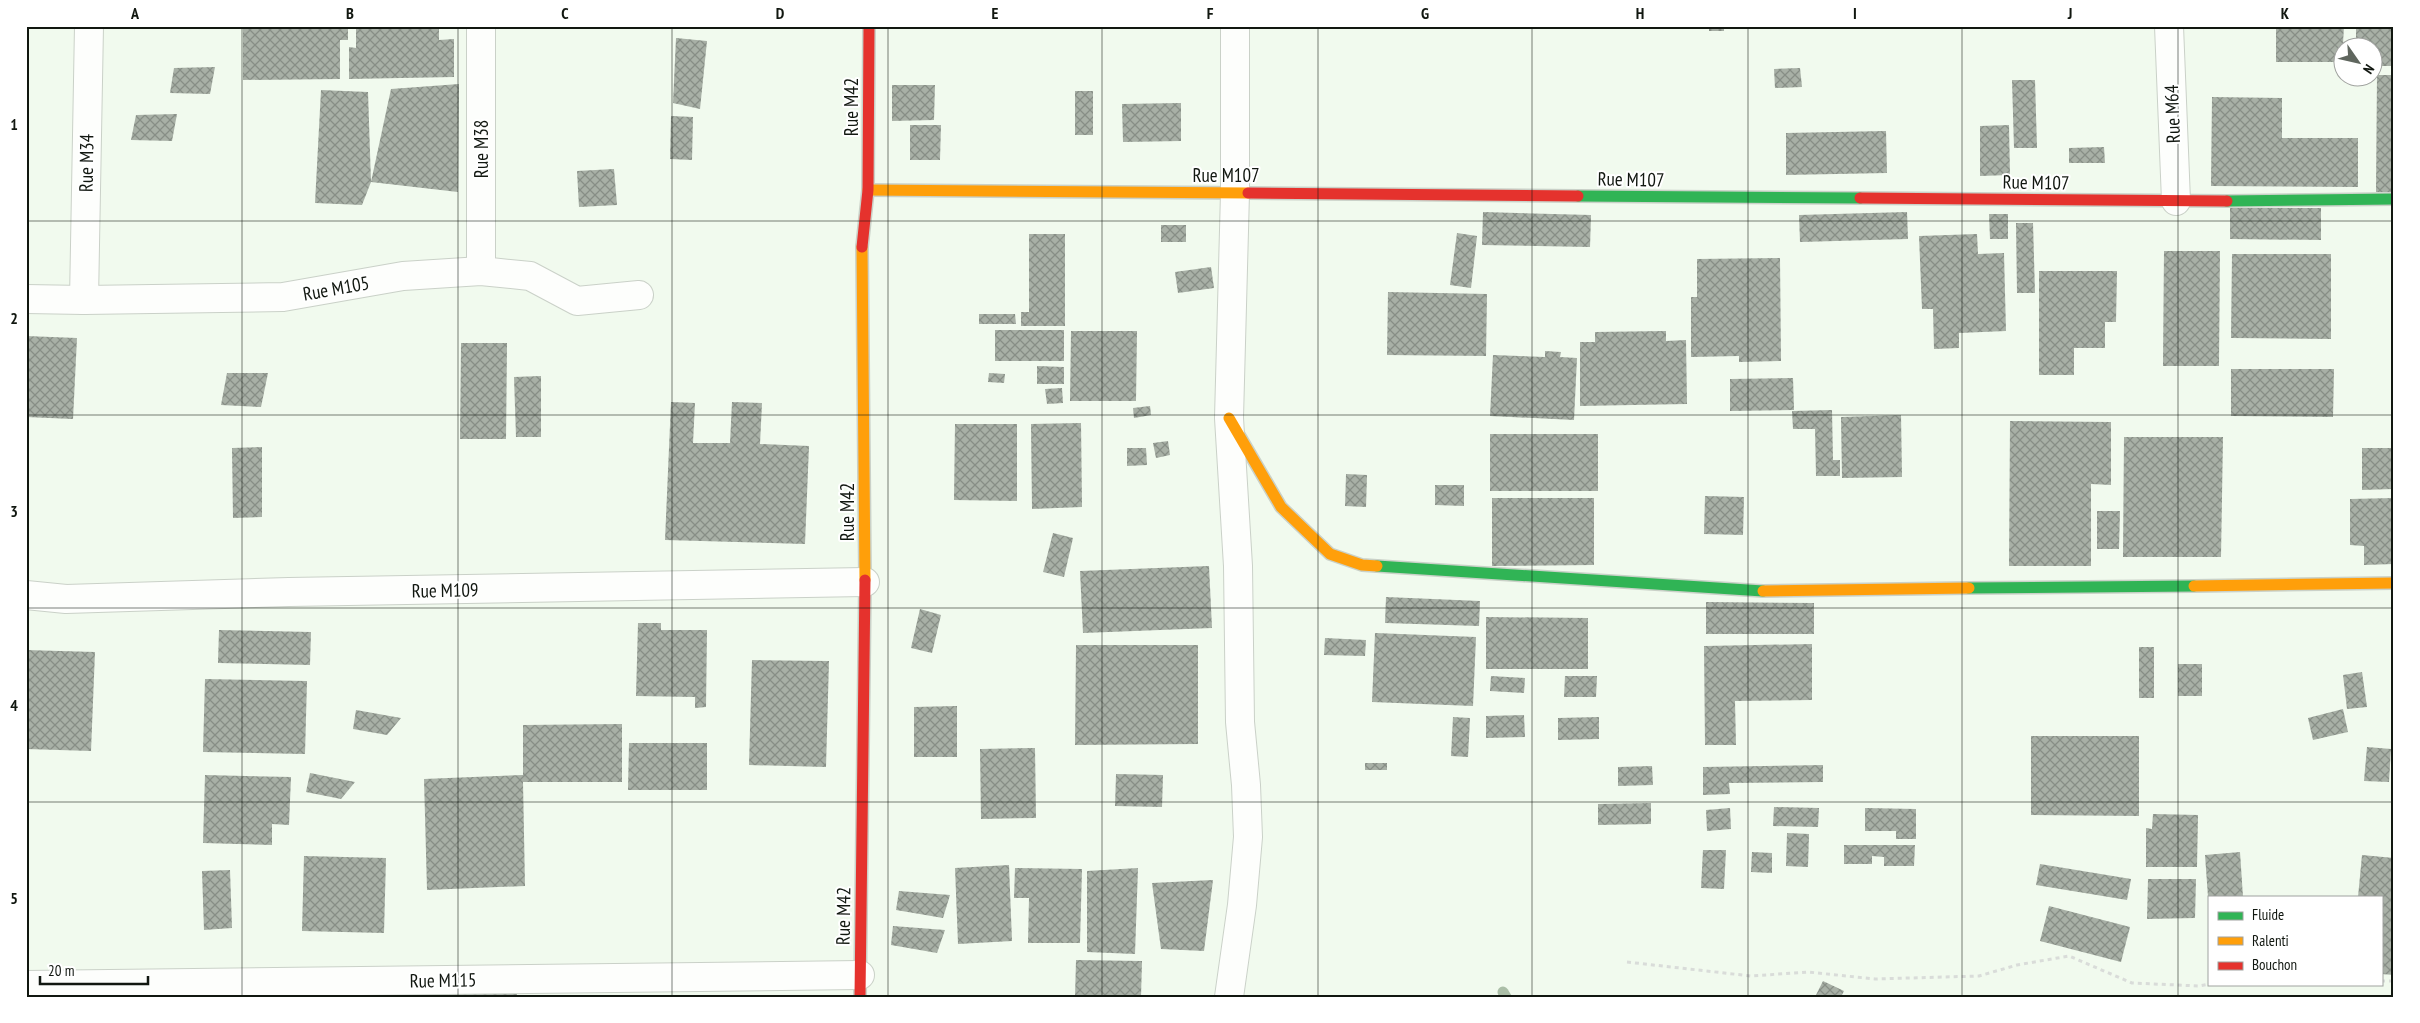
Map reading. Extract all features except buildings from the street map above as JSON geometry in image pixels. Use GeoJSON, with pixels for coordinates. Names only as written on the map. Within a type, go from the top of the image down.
{"type":"FeatureCollection","features":[{"type":"Feature","properties":{"kind":"street","name":"Rue M34"},"geometry":{"type":"LineString","coordinates":[[84,300],[88,26]]}},
{"type":"Feature","properties":{"kind":"street","name":"Rue M38"},"geometry":{"type":"LineString","coordinates":[[481,26],[481,272]]}},
{"type":"Feature","properties":{"kind":"street","name":"Rue M42"},"geometry":{"type":"LineString","coordinates":[[860,986],[865,582],[862,250],[868,190],[869,26]]}},
{"type":"Feature","properties":{"kind":"street"},"geometry":{"type":"LineString","coordinates":[[1229,997],[1242,905],[1248,837],[1246,785],[1240,722],[1238,566],[1229,418],[1235,193],[1235,26]]}},
{"type":"Feature","properties":{"kind":"street","name":"Rue M64"},"geometry":{"type":"LineString","coordinates":[[2169,26],[2176,201]]}},
{"type":"Feature","properties":{"kind":"street","name":"Rue M107"},"geometry":{"type":"LineString","coordinates":[[868,190],[2176,201],[2394,199]]}},
{"type":"Feature","properties":{"kind":"street","name":"Rue M105"},"geometry":{"type":"LineString","coordinates":[[26,298],[84,300],[283,296],[403,276],[481,272],[530,276],[577,301],[639,295]]}},
{"type":"Feature","properties":{"kind":"street"},"geometry":{"type":"LineString","coordinates":[[1229,418],[1281,507],[1330,554],[1362,565],[1766,591],[2394,583]]}},
{"type":"Feature","properties":{"kind":"street","name":"Rue M109"},"geometry":{"type":"LineString","coordinates":[[26,595],[66,599],[299,592],[865,582]]}},
{"type":"Feature","properties":{"kind":"street","name":"Rue M115"},"geometry":{"type":"LineString","coordinates":[[26,986],[860,986]]}},
{"type":"Feature","properties":{"kind":"path"},"geometry":{"type":"LineString","coordinates":[[1627,962],[1751,976],[1808,972],[1875,979],[1979,976],[2017,965],[2069,956],[2132,982],[2199,986],[2208,984]]}},
{"type":"Feature","properties":{"kind":"waterway"},"geometry":{"type":"LineString","coordinates":[[1503,992],[1506,997]]}},
{"type":"Feature","properties":{"kind":"traffic: fast"},"geometry":{"type":"LineString","coordinates":[[1578,196],[1860,198]]}},
{"type":"Feature","properties":{"kind":"traffic: fast"},"geometry":{"type":"LineString","coordinates":[[2227,201],[2394,199]]}},
{"type":"Feature","properties":{"kind":"traffic: fast"},"geometry":{"type":"LineString","coordinates":[[1377,566],[1763,591]]}},
{"type":"Feature","properties":{"kind":"traffic: fast"},"geometry":{"type":"LineString","coordinates":[[1969,588],[2194,586]]}},
{"type":"Feature","properties":{"kind":"traffic: slow"},"geometry":{"type":"LineString","coordinates":[[868,190],[1248,193]]}},
{"type":"Feature","properties":{"kind":"traffic: slow"},"geometry":{"type":"LineString","coordinates":[[862,247],[865,580]]}},
{"type":"Feature","properties":{"kind":"traffic: slow"},"geometry":{"type":"LineString","coordinates":[[1229,418],[1281,507],[1330,554],[1362,565],[1377,566]]}},
{"type":"Feature","properties":{"kind":"traffic: slow"},"geometry":{"type":"LineString","coordinates":[[2194,586],[2394,583]]}},
{"type":"Feature","properties":{"kind":"traffic: slow"},"geometry":{"type":"LineString","coordinates":[[1763,591],[1969,588]]}},
{"type":"Feature","properties":{"kind":"traffic: jam"},"geometry":{"type":"LineString","coordinates":[[862,247],[868,190],[869,26]]}},
{"type":"Feature","properties":{"kind":"traffic: jam"},"geometry":{"type":"LineString","coordinates":[[1248,193],[1578,196]]}},
{"type":"Feature","properties":{"kind":"traffic: jam"},"geometry":{"type":"LineString","coordinates":[[1860,198],[2227,201]]}},
{"type":"Feature","properties":{"kind":"traffic: jam"},"geometry":{"type":"LineString","coordinates":[[860,997],[865,580]]}}]}
